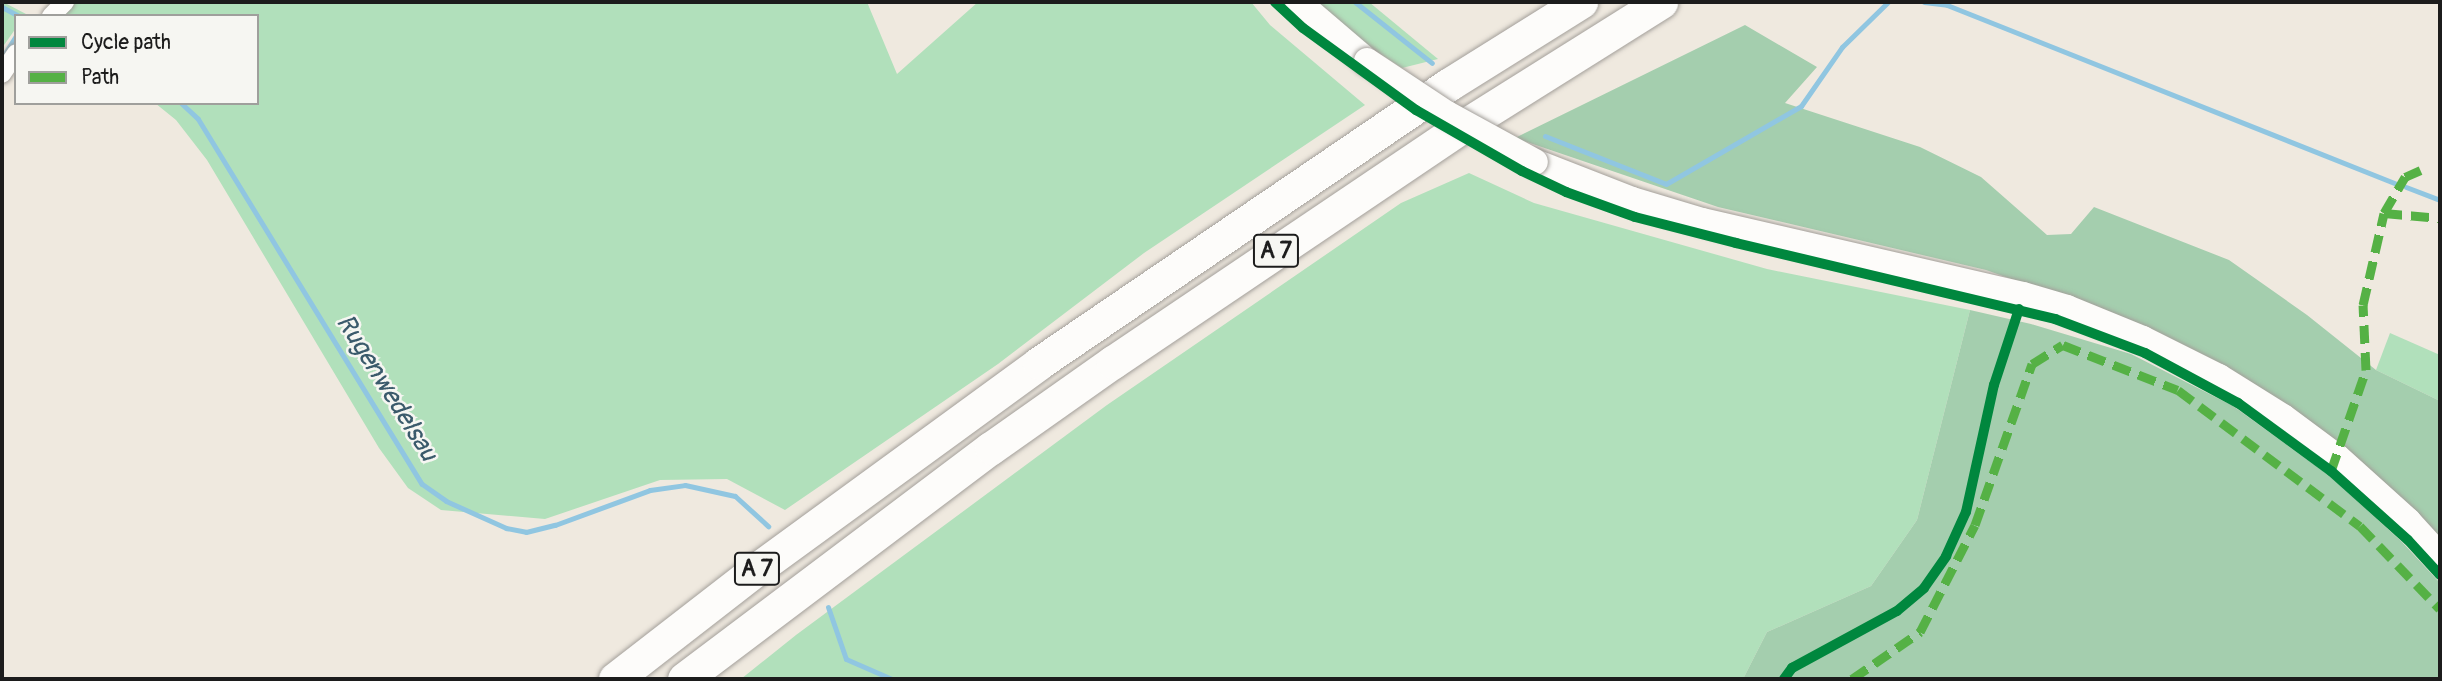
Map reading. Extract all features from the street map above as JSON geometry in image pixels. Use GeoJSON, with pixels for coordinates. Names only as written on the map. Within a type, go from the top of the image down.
{"type":"FeatureCollection","features":[{"type":"Feature","properties":{"kind":"highway","name":"A 7"},"geometry":{"type":"LineString","coordinates":[[615,679],[757,569],[1038,363],[1448,85],[1581,2]]}},
{"type":"Feature","properties":{"kind":"highway","name":"A 7"},"geometry":{"type":"LineString","coordinates":[[684,679],[992,448],[1113,362],[1462,127],[1661,2]]}},
{"type":"Feature","properties":{"kind":"main road"},"geometry":{"type":"LineString","coordinates":[[1298,2],[1367,61],[1447,114],[1535,162],[1632,200],[1702,221],[2021,302],[2067,308],[2143,338],[2219,377],[2283,417],[2337,457],[2408,521],[2440,556]]}},
{"type":"Feature","properties":{"kind":"street"},"geometry":{"type":"LineString","coordinates":[[2,74],[14,56]]}},
{"type":"Feature","properties":{"kind":"green space"},"geometry":{"type":"Polygon","coordinates":[[[3,2],[26,14],[14,14],[14,31],[2,48],[3,2]]]}},
{"type":"Feature","properties":{"kind":"green space"},"geometry":{"type":"Polygon","coordinates":[[[76,2],[867,2],[897,74],[978,2],[1251,2],[1270,25],[1365,105],[1144,253],[998,364],[785,510],[727,479],[660,480],[545,519],[441,510],[408,488],[379,448],[207,160],[176,120],[157,105],[259,105],[259,14],[66,14],[76,2]]]}},
{"type":"Feature","properties":{"kind":"green space"},"geometry":{"type":"Polygon","coordinates":[[[1308,2],[1369,2],[1438,59],[1402,68],[1322,16],[1308,2]]]}},
{"type":"Feature","properties":{"kind":"green space"},"geometry":{"type":"Polygon","coordinates":[[[1745,25],[1817,67],[1785,103],[1920,147],[1981,177],[2047,235],[2071,234],[2094,207],[2229,260],[2307,315],[2376,370],[2440,401],[2440,541],[2144,326],[1986,270],[1718,207],[1515,138],[1745,25]]]}},
{"type":"Feature","properties":{"kind":"green space"},"geometry":{"type":"Polygon","coordinates":[[[1469,173],[1534,203],[1767,269],[1970,310],[1917,520],[1871,586],[1767,632],[1743,679],[741,679],[796,635],[1107,405],[1401,203],[1469,173]]]}},
{"type":"Feature","properties":{"kind":"green space"},"geometry":{"type":"Polygon","coordinates":[[[1970,310],[2031,324],[2131,354],[2233,406],[2331,477],[2402,542],[2440,583],[2440,679],[1743,679],[1767,632],[1871,586],[1917,520],[1970,310]]]}},
{"type":"Feature","properties":{"kind":"green space"},"geometry":{"type":"Polygon","coordinates":[[[2390,333],[2440,355],[2440,401],[2376,370],[2390,333]]]}},
{"type":"Feature","properties":{"kind":"waterway"},"geometry":{"type":"LineString","coordinates":[[1355,2],[1432,63]]}},
{"type":"Feature","properties":{"kind":"waterway"},"geometry":{"type":"LineString","coordinates":[[1545,136],[1666,184],[1801,106],[1842,47],[1888,2]]}},
{"type":"Feature","properties":{"kind":"waterway"},"geometry":{"type":"LineString","coordinates":[[1924,2],[1947,5],[2395,183]]}},
{"type":"Feature","properties":{"kind":"waterway","name":"Rugenwedelsau"},"geometry":{"type":"LineString","coordinates":[[2,7],[15,14]]}},
{"type":"Feature","properties":{"kind":"waterway"},"geometry":{"type":"LineString","coordinates":[[2,58],[14,39]]}},
{"type":"Feature","properties":{"kind":"waterway","name":"Rugenwedelsau"},"geometry":{"type":"LineString","coordinates":[[183,105],[198,119],[422,484],[446,501],[506,528],[526,532],[555,525],[650,490],[685,485],[735,496],[768,526]]}},
{"type":"Feature","properties":{"kind":"waterway"},"geometry":{"type":"LineString","coordinates":[[2406,187],[2440,200]]}},
{"type":"Feature","properties":{"kind":"waterway","name":"Rugenwedelsau"},"geometry":{"type":"LineString","coordinates":[[828,607],[846,659],[892,679]]}},
{"type":"Feature","properties":{"kind":"marked path"},"geometry":{"type":"LineString","coordinates":[[2331,471],[2366,370],[2363,305],[2384,213],[2405,177],[2421,170]]}},
{"type":"Feature","properties":{"kind":"marked path"},"geometry":{"type":"LineString","coordinates":[[2384,213],[2440,218]]}},
{"type":"Feature","properties":{"kind":"marked path"},"geometry":{"type":"LineString","coordinates":[[1852,679],[1920,632],[1975,525],[2032,364],[2063,345],[2178,390],[2360,526],[2440,609]]}},
{"type":"Feature","properties":{"kind":"cycle path"},"geometry":{"type":"LineString","coordinates":[[1275,2],[1303,28],[1416,110],[1522,171],[1566,192],[1635,217],[2055,319],[2145,353],[2238,403],[2331,471],[2408,540],[2440,575]]}},
{"type":"Feature","properties":{"kind":"cycle path"},"geometry":{"type":"LineString","coordinates":[[1784,679],[1792,668],[1897,611],[1924,588],[1946,556],[1966,512],[1994,385],[2019,309]]}}]}
